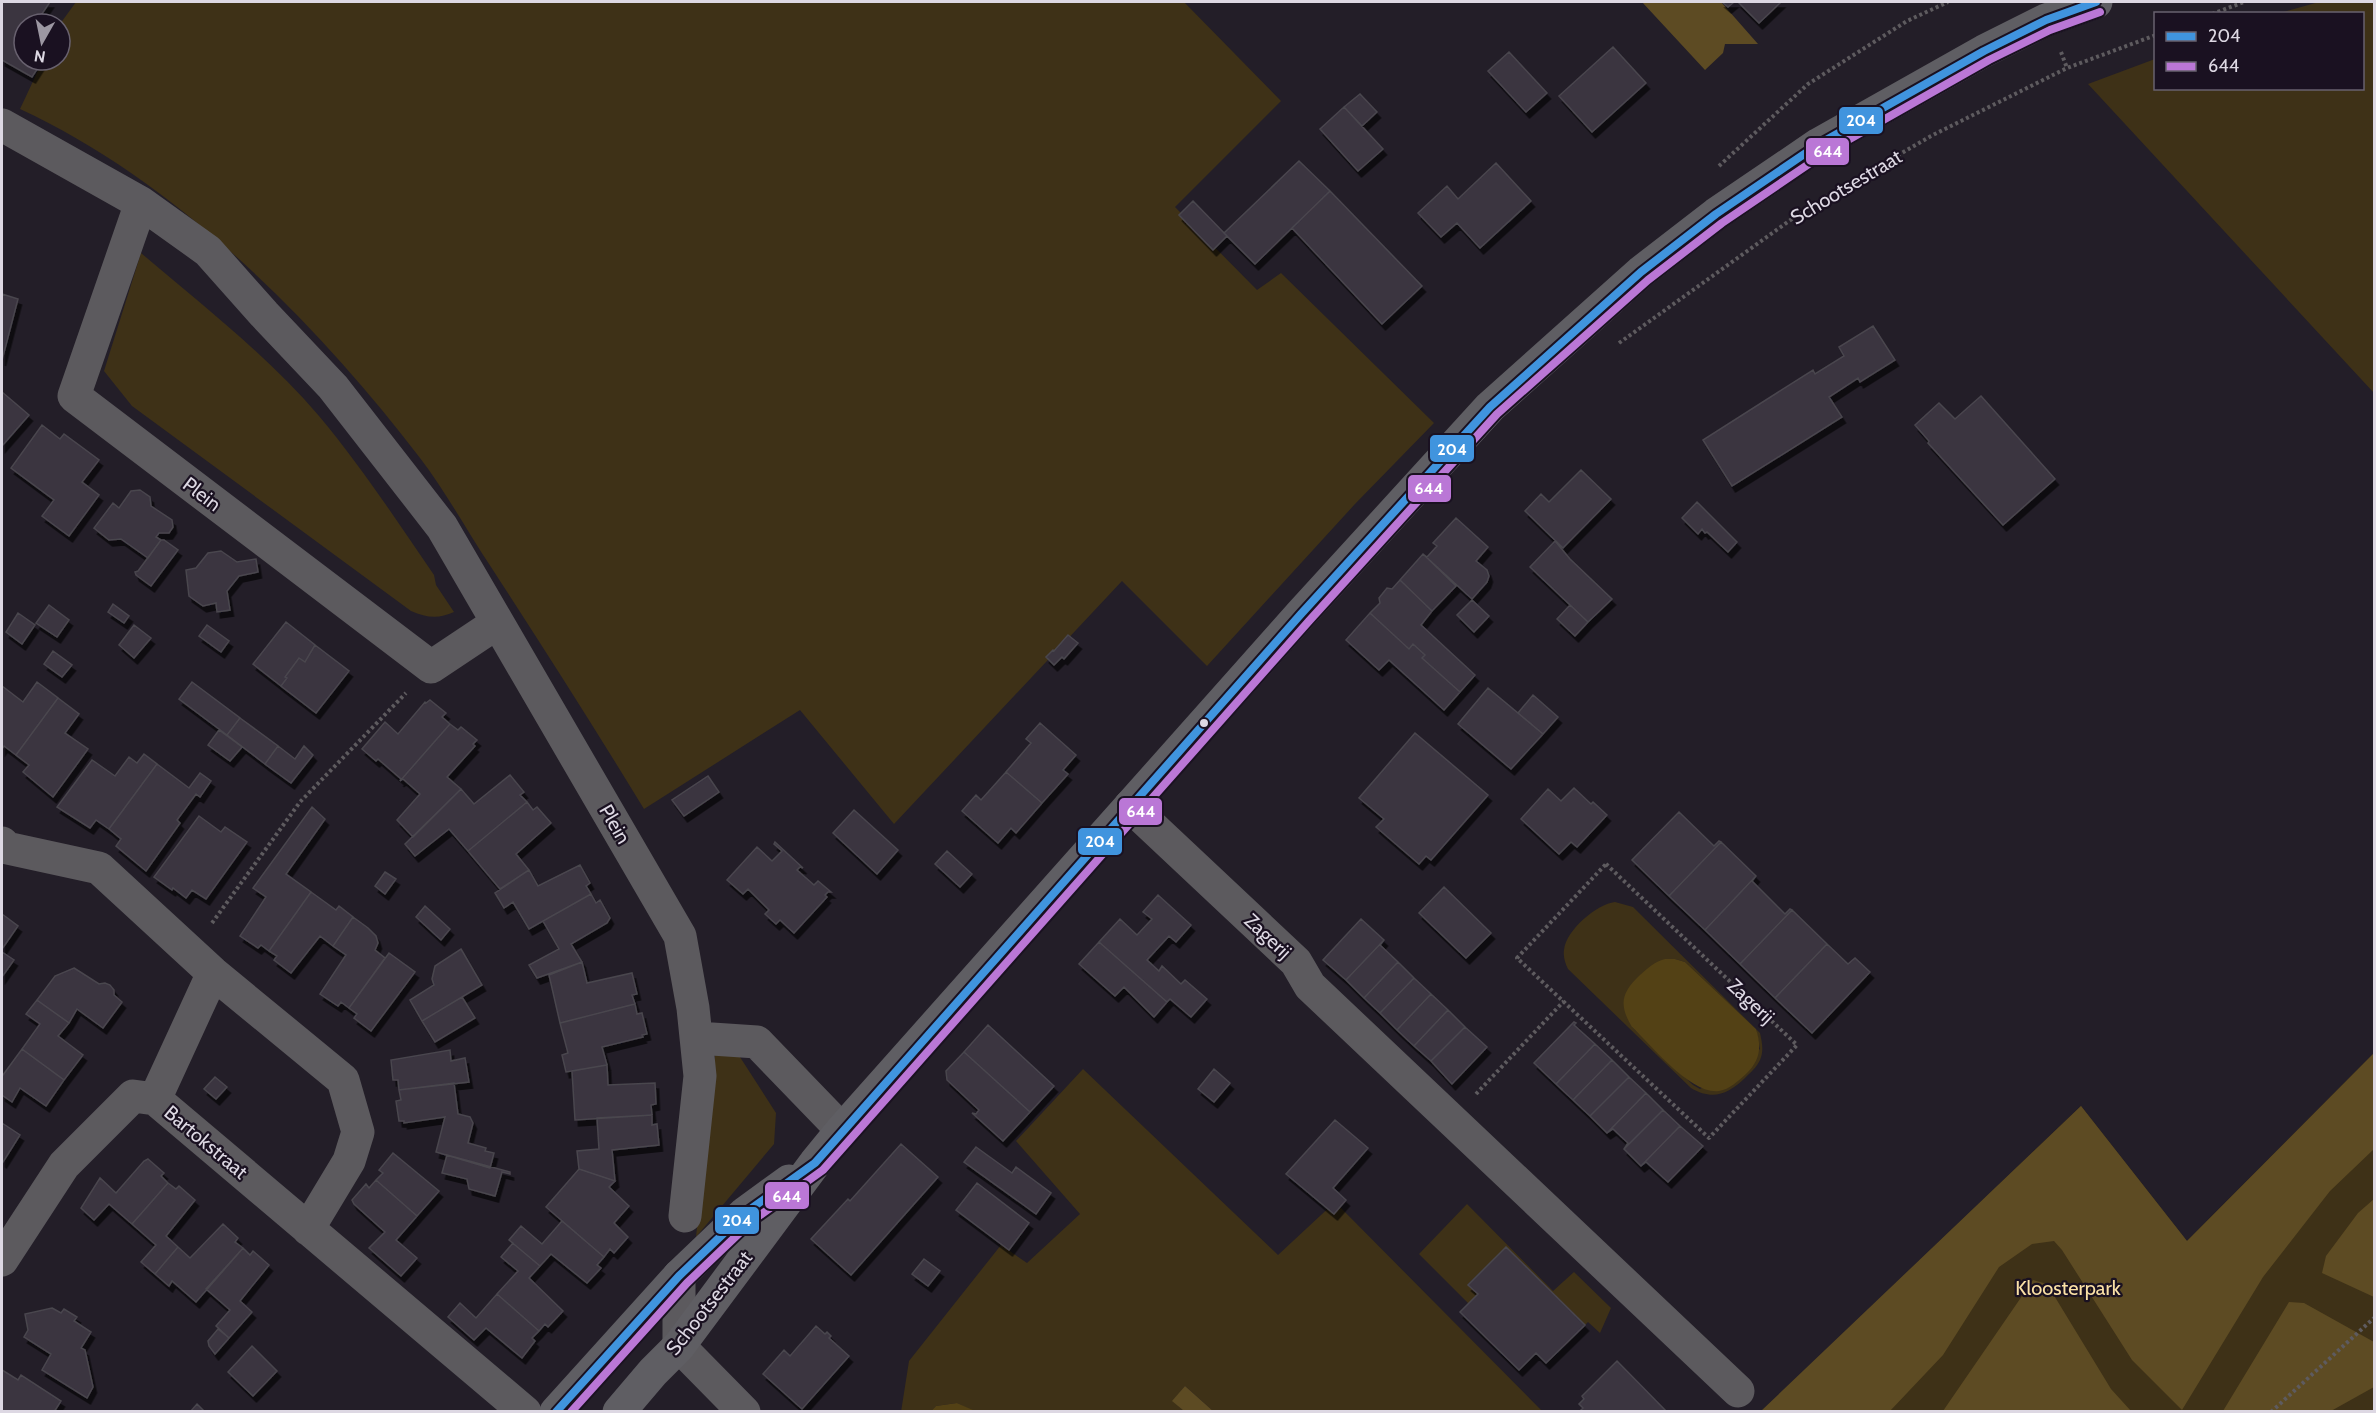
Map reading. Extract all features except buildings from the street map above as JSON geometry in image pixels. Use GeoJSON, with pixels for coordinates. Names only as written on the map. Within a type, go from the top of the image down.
{"type":"FeatureCollection","features":[{"type":"Feature","properties":{"kind":"main road","name":"Schootsestraat"},"geometry":{"type":"LineString","coordinates":[[619,1412],[653,1372],[680,1346],[815,1163],[842,1131],[1300,614],[1490,407],[1641,272],[1716,214],[1819,144],[1946,72],[2043,11],[2096,2]]}},
{"type":"Feature","properties":{"kind":"main road","name":"Schootsestraat"},"geometry":{"type":"LineString","coordinates":[[556,1412],[679,1276],[745,1213],[815,1163]]}},
{"type":"Feature","properties":{"kind":"street","name":"Plein"},"geometry":{"type":"LineString","coordinates":[[2,125],[141,203],[208,251],[333,387],[442,527],[680,936],[697,1038],[700,1076],[685,1216]]}},
{"type":"Feature","properties":{"kind":"street","name":"Plein"},"geometry":{"type":"LineString","coordinates":[[141,203],[74,396],[431,667]]}},
{"type":"Feature","properties":{"kind":"street"},"geometry":{"type":"LineString","coordinates":[[431,667],[497,623]]}},
{"type":"Feature","properties":{"kind":"street","name":"Zagerij"},"geometry":{"type":"LineString","coordinates":[[1130,806],[1296,962],[1310,986],[1738,1391]]}},
{"type":"Feature","properties":{"kind":"street"},"geometry":{"type":"LineString","coordinates":[[2,843],[7,848],[99,868],[202,962],[343,1080],[357,1132],[349,1161],[308,1229]]}},
{"type":"Feature","properties":{"kind":"street","name":"Bartokstraat"},"geometry":{"type":"LineString","coordinates":[[202,962],[155,1100],[525,1412]]}},
{"type":"Feature","properties":{"kind":"street"},"geometry":{"type":"LineString","coordinates":[[697,1038],[757,1042],[842,1131]]}},
{"type":"Feature","properties":{"kind":"street"},"geometry":{"type":"LineString","coordinates":[[2,1260],[64,1165],[132,1096],[155,1100]]}},
{"type":"Feature","properties":{"kind":"street"},"geometry":{"type":"LineString","coordinates":[[679,1276],[680,1346],[744,1412]]}},
{"type":"Feature","properties":{"kind":"path"},"geometry":{"type":"LineString","coordinates":[[2217,12],[2244,2]]}},
{"type":"Feature","properties":{"kind":"path","name":"Schootsestraat"},"geometry":{"type":"LineString","coordinates":[[1615,346],[1807,208],[1921,142],[2067,68],[2154,36]]}},
{"type":"Feature","properties":{"kind":"path"},"geometry":{"type":"LineString","coordinates":[[202,962],[300,802],[431,667]]}},
{"type":"Feature","properties":{"kind":"path","name":"Zagerij"},"geometry":{"type":"LineString","coordinates":[[1606,864],[1797,1045],[1709,1137],[1564,1001],[1518,958],[1606,864]]}},
{"type":"Feature","properties":{"kind":"path"},"geometry":{"type":"LineString","coordinates":[[1451,1121],[1564,1001]]}},
{"type":"Feature","properties":{"kind":"path"},"geometry":{"type":"LineString","coordinates":[[2271,1412],[2374,1318]]}},
{"type":"Feature","properties":{"kind":"green space"},"geometry":{"type":"Polygon","coordinates":[[[76,2],[1184,2],[1281,101],[1175,207],[1257,290],[1281,273],[1434,423],[1355,504],[1207,666],[1122,581],[894,824],[800,710],[644,809],[439,484],[380,407],[336,357],[289,307],[188,215],[134,175],[78,139],[20,109],[37,72],[72,72],[72,12],[69,12],[76,2]]]}},
{"type":"Feature","properties":{"kind":"green space"},"geometry":{"type":"Polygon","coordinates":[[[2319,2],[2374,2],[2374,393],[2088,84],[2154,59],[2154,90],[2364,90],[2364,12],[2284,12],[2319,2]]]}},
{"type":"Feature","properties":{"kind":"green space"},"geometry":{"type":"Polygon","coordinates":[[[141,253],[256,351],[319,416],[392,514],[434,575],[436,585],[454,612],[433,617],[411,611],[132,406],[104,371],[141,253]]]}},
{"type":"Feature","properties":{"kind":"green space"},"geometry":{"type":"Polygon","coordinates":[[[1615,902],[1633,907],[1755,1028],[1685,962],[1675,959],[1665,959],[1632,1027],[1700,1089],[1760,1049],[1756,1029],[1760,1033],[1762,1043],[1761,1057],[1757,1065],[1739,1084],[1726,1092],[1713,1095],[1691,1088],[1568,969],[1564,960],[1564,952],[1570,934],[1591,913],[1615,902]]]}},
{"type":"Feature","properties":{"kind":"green space"},"geometry":{"type":"Polygon","coordinates":[[[729,1040],[776,1113],[774,1144],[696,1237],[715,1055],[729,1040]]]}},
{"type":"Feature","properties":{"kind":"green space","name":"Kloosterpark"},"geometry":{"type":"Polygon","coordinates":[[[2374,1053],[2374,1411],[1761,1412],[2081,1106],[2187,1241],[2374,1053]]]}},
{"type":"Feature","properties":{"kind":"green space"},"geometry":{"type":"Polygon","coordinates":[[[1083,1069],[1278,1255],[1335,1202],[1542,1411],[1213,1411],[1185,1386],[1173,1401],[1184,1411],[975,1412],[957,1403],[936,1406],[931,1411],[901,1412],[909,1361],[1001,1245],[1027,1263],[1080,1214],[1016,1141],[1083,1069]]]}},
{"type":"Feature","properties":{"kind":"green space"},"geometry":{"type":"Polygon","coordinates":[[[1467,1204],[1553,1291],[1574,1272],[1611,1308],[1600,1333],[1588,1322],[1585,1325],[1506,1247],[1468,1284],[1478,1294],[1469,1304],[1419,1254],[1467,1204]]]}},
{"type":"Feature","properties":{"kind":"shaded area"},"geometry":{"type":"Polygon","coordinates":[[[1642,2],[1721,2],[1758,44],[1725,44],[1723,53],[1705,70],[1642,2]]]}},
{"type":"Feature","properties":{"kind":"shaded area"},"geometry":{"type":"Polygon","coordinates":[[[1665,959],[1685,962],[1756,1029],[1759,1042],[1757,1059],[1746,1074],[1727,1089],[1708,1090],[1684,1077],[1632,1027],[1628,1019],[1624,999],[1629,987],[1649,968],[1665,959]]]}},
{"type":"Feature","properties":{"kind":"shaded area"},"geometry":{"type":"Polygon","coordinates":[[[2374,1053],[2374,1149],[2330,1191],[2263,1277],[2182,1410],[2132,1360],[2054,1241],[2032,1244],[1999,1267],[1943,1355],[1890,1411],[1761,1411],[2081,1106],[2187,1241],[2374,1053]]]}},
{"type":"Feature","properties":{"kind":"shaded area"},"geometry":{"type":"Polygon","coordinates":[[[2374,1199],[2374,1297],[2322,1273],[2326,1256],[2358,1213],[2374,1199]]]}},
{"type":"Feature","properties":{"kind":"shaded area"},"geometry":{"type":"Polygon","coordinates":[[[2033,1280],[2047,1284],[2111,1389],[2131,1411],[1943,1411],[2033,1280]]]}},
{"type":"Feature","properties":{"kind":"shaded area"},"geometry":{"type":"Polygon","coordinates":[[[2289,1302],[2304,1303],[2374,1342],[2374,1387],[2331,1411],[2223,1411],[2289,1302]]]}},
{"type":"Feature","properties":{"kind":"shaded area"},"geometry":{"type":"Polygon","coordinates":[[[1185,1386],[1213,1411],[1184,1411],[1172,1401],[1185,1386]]]}},
{"type":"Feature","properties":{"kind":"shaded area"},"geometry":{"type":"Polygon","coordinates":[[[957,1403],[975,1411],[931,1411],[936,1406],[957,1403]]]}},
{"type":"Feature","properties":{"kind":"transit line","name":"204"},"geometry":{"type":"LineString","coordinates":[[556,1412],[679,1276],[745,1213],[815,1163],[1301,614],[1490,407],[1641,272],[1716,214],[1819,144],[1984,51],[2046,20],[2096,2]]}},
{"type":"Feature","properties":{"kind":"transit line","name":"644"},"geometry":{"type":"LineString","coordinates":[[571,1412],[687,1283],[752,1221],[823,1170],[1309,621],[1497,414],[1648,280],[1722,223],[1825,153],[1989,60],[2050,30],[2100,12]]}}]}
